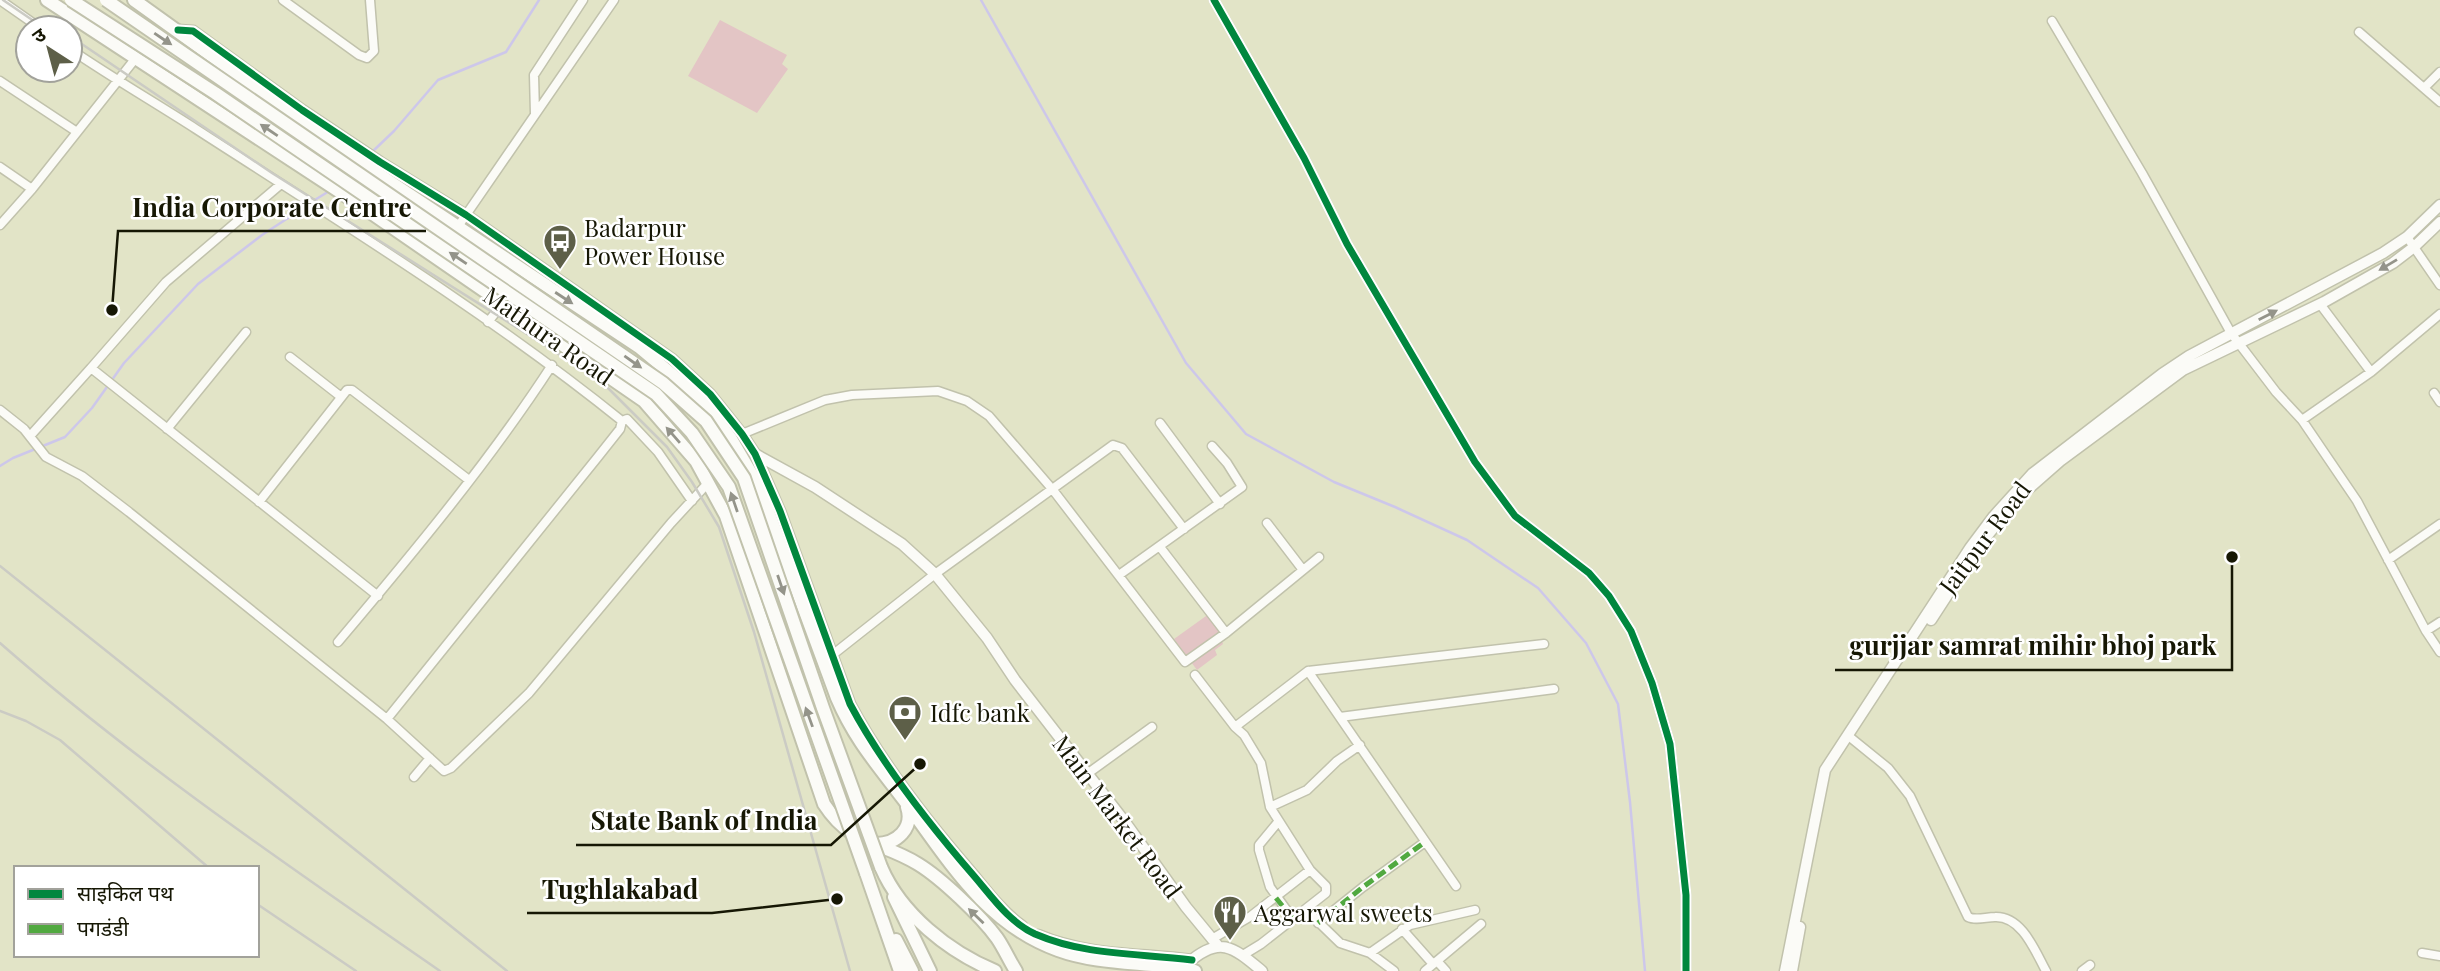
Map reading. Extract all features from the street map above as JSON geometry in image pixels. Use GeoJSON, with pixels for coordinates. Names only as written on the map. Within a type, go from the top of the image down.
{"type":"FeatureCollection","features":[{"type":"Feature","properties":{"kind":"main road","name":"Mathura Road"},"geometry":{"type":"LineString","coordinates":[[47,0],[334,188],[644,401],[696,461],[726,516],[824,804],[842,828],[868,843],[908,858],[930,872],[996,936],[1016,971]]}},
{"type":"Feature","properties":{"kind":"main road","name":"Mathura Road"},"geometry":{"type":"LineString","coordinates":[[71,0],[215,93],[656,394],[692,433],[729,487],[900,971]]}},
{"type":"Feature","properties":{"kind":"main road","name":"Mathura Road"},"geometry":{"type":"LineString","coordinates":[[106,0],[652,375],[706,421],[744,478],[823,708],[884,874],[905,904],[929,930],[967,956],[996,971]]}},
{"type":"Feature","properties":{"kind":"main road","name":"Mathura Road"},"geometry":{"type":"LineString","coordinates":[[134,0],[457,228],[533,270],[639,347],[699,397],[738,439],[759,487],[837,698],[852,731],[977,897],[997,916],[1020,932],[1072,955],[1190,966]]}},
{"type":"Feature","properties":{"kind":"main road"},"geometry":{"type":"LineString","coordinates":[[396,230],[419,201]]}},
{"type":"Feature","properties":{"kind":"main road"},"geometry":{"type":"LineString","coordinates":[[503,303],[533,270]]}},
{"type":"Feature","properties":{"kind":"main road"},"geometry":{"type":"LineString","coordinates":[[806,750],[852,731]]}},
{"type":"Feature","properties":{"kind":"main road"},"geometry":{"type":"LineString","coordinates":[[868,843],[886,844],[902,834],[909,819],[904,800]]}},
{"type":"Feature","properties":{"kind":"main road"},"geometry":{"type":"LineString","coordinates":[[884,874],[930,971]]}},
{"type":"Feature","properties":{"kind":"main road"},"geometry":{"type":"LineString","coordinates":[[873,893],[912,971]]}},
{"type":"Feature","properties":{"kind":"street"},"geometry":{"type":"LineString","coordinates":[[0,0],[20,14]]}},
{"type":"Feature","properties":{"kind":"street"},"geometry":{"type":"LineString","coordinates":[[283,0],[367,58],[374,51],[370,0]]}},
{"type":"Feature","properties":{"kind":"street"},"geometry":{"type":"LineString","coordinates":[[535,114],[534,75],[583,0]]}},
{"type":"Feature","properties":{"kind":"street"},"geometry":{"type":"LineString","coordinates":[[457,228],[614,0]]}},
{"type":"Feature","properties":{"kind":"street"},"geometry":{"type":"LineString","coordinates":[[1214,0],[1304,158],[1347,244],[1475,462],[1515,516],[1589,573],[1609,596],[1631,631],[1652,683],[1670,744],[1686,895],[1686,971]]}},
{"type":"Feature","properties":{"kind":"street"},"geometry":{"type":"LineString","coordinates":[[2052,21],[2142,173],[2234,338],[2302,420],[2357,501],[2426,631],[2440,652]]}},
{"type":"Feature","properties":{"kind":"street"},"geometry":{"type":"LineString","coordinates":[[2359,33],[2440,102]]}},
{"type":"Feature","properties":{"kind":"street"},"geometry":{"type":"LineString","coordinates":[[84,59],[300,196],[488,321],[552,366],[622,421],[626,419],[658,452],[692,500]]}},
{"type":"Feature","properties":{"kind":"street"},"geometry":{"type":"LineString","coordinates":[[0,225],[32,189],[135,59]]}},
{"type":"Feature","properties":{"kind":"street"},"geometry":{"type":"LineString","coordinates":[[2424,88],[2440,72]]}},
{"type":"Feature","properties":{"kind":"street"},"geometry":{"type":"LineString","coordinates":[[0,80],[77,132]]}},
{"type":"Feature","properties":{"kind":"street"},"geometry":{"type":"LineString","coordinates":[[361,158],[380,162],[466,215],[533,270]]}},
{"type":"Feature","properties":{"kind":"street"},"geometry":{"type":"LineString","coordinates":[[0,167],[32,189]]}},
{"type":"Feature","properties":{"kind":"street"},"geometry":{"type":"LineString","coordinates":[[30,436],[94,371],[166,282],[281,184]]}},
{"type":"Feature","properties":{"kind":"street","name":"Jaitpur Road"},"geometry":{"type":"LineString","coordinates":[[1793,971],[1825,787],[1833,765],[1981,543],[2033,482],[2183,370],[2407,237],[2440,205]]}},
{"type":"Feature","properties":{"kind":"street","name":"Jaitpur Road"},"geometry":{"type":"LineString","coordinates":[[1785,971],[1825,770],[1976,540],[2019,487],[2161,374],[2234,338],[2320,304],[2393,263],[2440,222]]}},
{"type":"Feature","properties":{"kind":"street"},"geometry":{"type":"LineString","coordinates":[[2407,237],[2437,273],[2440,285]]}},
{"type":"Feature","properties":{"kind":"street"},"geometry":{"type":"LineString","coordinates":[[488,321],[503,303]]}},
{"type":"Feature","properties":{"kind":"street"},"geometry":{"type":"LineString","coordinates":[[2320,304],[2371,372]]}},
{"type":"Feature","properties":{"kind":"street"},"geometry":{"type":"LineString","coordinates":[[2302,420],[2371,372],[2440,314]]}},
{"type":"Feature","properties":{"kind":"street"},"geometry":{"type":"LineString","coordinates":[[167,429],[246,332]]}},
{"type":"Feature","properties":{"kind":"street"},"geometry":{"type":"LineString","coordinates":[[290,357],[340,396]]}},
{"type":"Feature","properties":{"kind":"street"},"geometry":{"type":"LineString","coordinates":[[338,642],[378,596],[469,480],[552,366]]}},
{"type":"Feature","properties":{"kind":"street"},"geometry":{"type":"LineString","coordinates":[[94,371],[378,596]]}},
{"type":"Feature","properties":{"kind":"street"},"geometry":{"type":"LineString","coordinates":[[260,502],[346,390],[352,390],[469,480]]}},
{"type":"Feature","properties":{"kind":"street"},"geometry":{"type":"LineString","coordinates":[[738,439],[825,400],[839,397],[938,391],[954,395],[979,408],[1053,490],[1185,662],[1226,633],[1319,557]]}},
{"type":"Feature","properties":{"kind":"street"},"geometry":{"type":"LineString","coordinates":[[2434,393],[2440,402]]}},
{"type":"Feature","properties":{"kind":"street"},"geometry":{"type":"LineString","coordinates":[[0,410],[30,436],[50,460],[90,482],[387,719],[444,771],[451,768],[529,693],[708,483]]}},
{"type":"Feature","properties":{"kind":"street"},"geometry":{"type":"LineString","coordinates":[[387,719],[620,429],[622,421]]}},
{"type":"Feature","properties":{"kind":"street"},"geometry":{"type":"LineString","coordinates":[[1160,423],[1220,503]]}},
{"type":"Feature","properties":{"kind":"street","name":"Main Market Road"},"geometry":{"type":"LineString","coordinates":[[738,439],[755,454],[815,487],[902,544],[935,574],[987,638],[1015,680],[1215,942]]}},
{"type":"Feature","properties":{"kind":"street"},"geometry":{"type":"LineString","coordinates":[[831,656],[935,574],[1053,490],[1108,447],[1118,446],[1184,529]]}},
{"type":"Feature","properties":{"kind":"street"},"geometry":{"type":"LineString","coordinates":[[1118,575],[1242,488],[1212,446]]}},
{"type":"Feature","properties":{"kind":"street"},"geometry":{"type":"LineString","coordinates":[[755,454],[785,523],[849,704],[878,752],[949,847],[1016,922],[1032,932],[1068,946],[1190,966],[1215,942],[1310,870]]}},
{"type":"Feature","properties":{"kind":"street"},"geometry":{"type":"LineString","coordinates":[[1267,523],[1303,570]]}},
{"type":"Feature","properties":{"kind":"street"},"geometry":{"type":"LineString","coordinates":[[2388,560],[2440,524]]}},
{"type":"Feature","properties":{"kind":"street"},"geometry":{"type":"LineString","coordinates":[[1160,547],[1226,633]]}},
{"type":"Feature","properties":{"kind":"street"},"geometry":{"type":"LineString","coordinates":[[2426,631],[2440,622]]}},
{"type":"Feature","properties":{"kind":"street"},"geometry":{"type":"LineString","coordinates":[[1235,727],[1308,671],[1544,644]]}},
{"type":"Feature","properties":{"kind":"street"},"geometry":{"type":"LineString","coordinates":[[1308,671],[1456,887]]}},
{"type":"Feature","properties":{"kind":"street"},"geometry":{"type":"LineString","coordinates":[[1195,675],[1244,735],[1261,762],[1270,807],[1310,870],[1328,890],[1306,910],[1243,956]]}},
{"type":"Feature","properties":{"kind":"street"},"geometry":{"type":"LineString","coordinates":[[1340,717],[1554,689]]}},
{"type":"Feature","properties":{"kind":"street"},"geometry":{"type":"LineString","coordinates":[[1087,774],[1152,727]]}},
{"type":"Feature","properties":{"kind":"street"},"geometry":{"type":"LineString","coordinates":[[1851,738],[1888,768],[1910,796],[1968,916],[1973,919],[2000,916],[2012,920],[2031,943],[2046,971]]}},
{"type":"Feature","properties":{"kind":"street"},"geometry":{"type":"LineString","coordinates":[[1270,807],[1307,790],[1337,761],[1360,746]]}},
{"type":"Feature","properties":{"kind":"street"},"geometry":{"type":"LineString","coordinates":[[414,777],[430,758]]}},
{"type":"Feature","properties":{"kind":"street"},"geometry":{"type":"LineString","coordinates":[[1278,822],[1259,847],[1262,867],[1276,898],[1293,919]]}},
{"type":"Feature","properties":{"kind":"street"},"geometry":{"type":"LineString","coordinates":[[1318,923],[1425,842]]}},
{"type":"Feature","properties":{"kind":"street"},"geometry":{"type":"LineString","coordinates":[[1306,910],[1340,943],[1370,953],[1394,971]]}},
{"type":"Feature","properties":{"kind":"street"},"geometry":{"type":"LineString","coordinates":[[1370,953],[1402,929],[1417,922],[1475,910]]}},
{"type":"Feature","properties":{"kind":"street"},"geometry":{"type":"LineString","coordinates":[[1425,971],[1481,924]]}},
{"type":"Feature","properties":{"kind":"street"},"geometry":{"type":"LineString","coordinates":[[1402,929],[1446,971]]}},
{"type":"Feature","properties":{"kind":"street"},"geometry":{"type":"LineString","coordinates":[[1215,942],[1243,956],[1262,971]]}},
{"type":"Feature","properties":{"kind":"street"},"geometry":{"type":"LineString","coordinates":[[2422,953],[2440,957]]}},
{"type":"Feature","properties":{"kind":"street"},"geometry":{"type":"LineString","coordinates":[[2082,971],[2090,965]]}},
{"type":"Feature","properties":{"kind":"shaded area"},"geometry":{"type":"Polygon","coordinates":[[[720,20],[787,55],[782,64],[788,69],[757,113],[688,76],[720,20]]]}},
{"type":"Feature","properties":{"kind":"shaded area"},"geometry":{"type":"Polygon","coordinates":[[[1213,611],[1231,635],[1215,650],[1217,655],[1197,670],[1174,639],[1213,611]]]}},
{"type":"Feature","properties":{"kind":"waterway"},"geometry":{"type":"LineString","coordinates":[[372,152],[438,80],[506,52],[539,0]]}},
{"type":"Feature","properties":{"kind":"waterway"},"geometry":{"type":"LineString","coordinates":[[981,0],[1186,363],[1246,434],[1334,482],[1467,540],[1538,588],[1586,643],[1618,704],[1645,971]]}},
{"type":"Feature","properties":{"kind":"waterway"},"geometry":{"type":"LineString","coordinates":[[313,201],[331,190]]}},
{"type":"Feature","properties":{"kind":"waterway"},"geometry":{"type":"LineString","coordinates":[[0,466],[65,437],[92,408],[124,363],[198,284],[262,235],[308,205]]}},
{"type":"Feature","properties":{"kind":"railway"},"geometry":{"type":"LineString","coordinates":[[3,0],[24,14]]}},
{"type":"Feature","properties":{"kind":"railway"},"geometry":{"type":"LineString","coordinates":[[84,45],[272,173],[576,365],[609,389],[667,447],[719,527],[754,632],[850,971]]}},
{"type":"Feature","properties":{"kind":"railway"},"geometry":{"type":"LineString","coordinates":[[0,566],[507,971]]}},
{"type":"Feature","properties":{"kind":"railway"},"geometry":{"type":"LineString","coordinates":[[0,643],[52,688],[160,773],[440,971]]}},
{"type":"Feature","properties":{"kind":"railway"},"geometry":{"type":"LineString","coordinates":[[0,711],[26,721],[60,740],[207,866]]}},
{"type":"Feature","properties":{"kind":"railway"},"geometry":{"type":"LineString","coordinates":[[259,905],[356,971]]}},
{"type":"Feature","properties":{"kind":"marked path"},"geometry":{"type":"LineString","coordinates":[[1318,923],[1425,842]]}},
{"type":"Feature","properties":{"kind":"marked path"},"geometry":{"type":"LineString","coordinates":[[1276,898],[1293,919]]}},
{"type":"Feature","properties":{"kind":"cycle path"},"geometry":{"type":"LineString","coordinates":[[1214,0],[1304,158],[1347,244],[1475,462],[1515,516],[1589,573],[1609,596],[1631,631],[1652,683],[1670,744],[1686,895],[1686,971]]}},
{"type":"Feature","properties":{"kind":"cycle path"},"geometry":{"type":"LineString","coordinates":[[178,30],[193,31],[302,110],[466,215],[672,359],[710,394],[755,454],[780,511],[850,704],[863,727],[907,793],[994,900],[1026,929],[1054,941],[1112,953],[1192,960]]}},
{"type":"Feature","properties":{"kind":"place","name":"Badarpur Power House"},"geometry":{"type":"Point","coordinates":[560,271]}},
{"type":"Feature","properties":{"kind":"place","name":"India Corporate Centre"},"geometry":{"type":"Point","coordinates":[112,310]}},
{"type":"Feature","properties":{"kind":"place","name":"gurjjar samrat mihir bhoj park"},"geometry":{"type":"Point","coordinates":[2232,557]}},
{"type":"Feature","properties":{"kind":"place","name":"Idfc bank"},"geometry":{"type":"Point","coordinates":[905,742]}},
{"type":"Feature","properties":{"kind":"place","name":"State Bank of India"},"geometry":{"type":"Point","coordinates":[920,764]}},
{"type":"Feature","properties":{"kind":"place","name":"Tughlakabad"},"geometry":{"type":"Point","coordinates":[837,899]}},
{"type":"Feature","properties":{"kind":"place","name":"Aggarwal sweets"},"geometry":{"type":"Point","coordinates":[1230,942]}}]}
